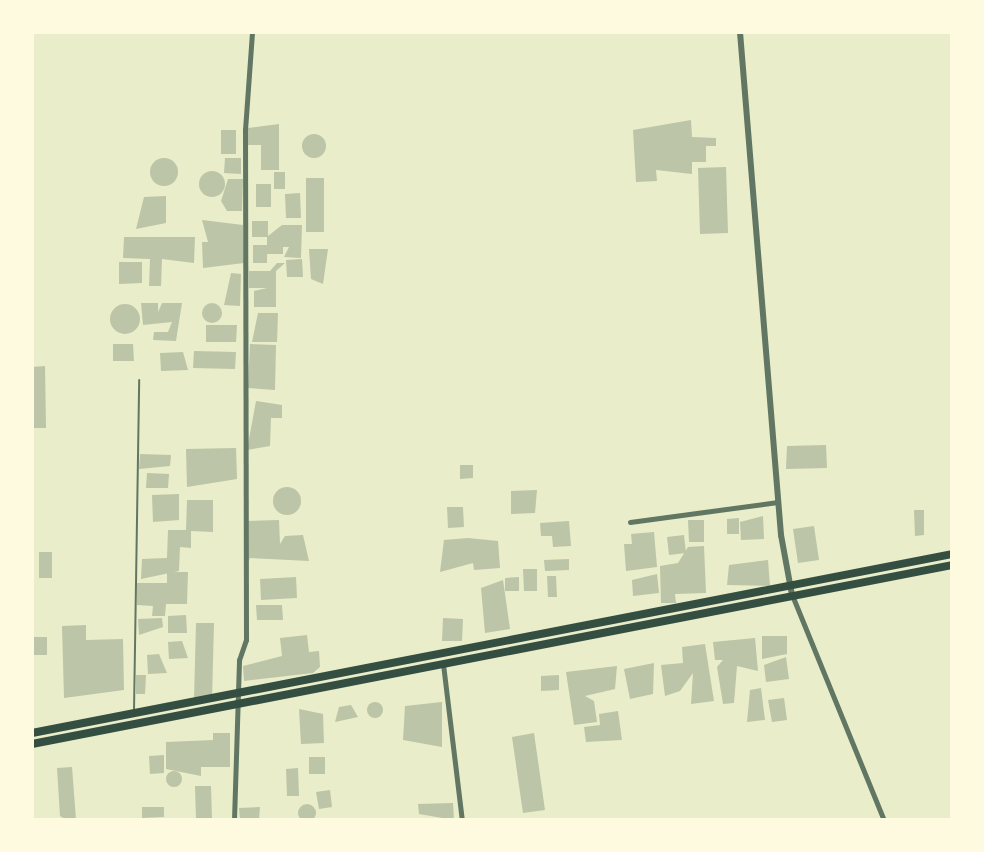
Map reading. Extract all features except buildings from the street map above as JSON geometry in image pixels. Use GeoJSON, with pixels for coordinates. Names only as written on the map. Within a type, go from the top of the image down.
{"type":"FeatureCollection","features":[{"type":"Feature","properties":{"kind":"highway"},"geometry":{"type":"LineString","coordinates":[[32,744],[443,663],[952,554]]}},
{"type":"Feature","properties":{"kind":"highway"},"geometry":{"type":"LineString","coordinates":[[32,733],[791,590],[952,565]]}},
{"type":"Feature","properties":{"kind":"street"},"geometry":{"type":"LineString","coordinates":[[234,820],[239,693],[246,640],[245,130],[252,32]]}},
{"type":"Feature","properties":{"kind":"street"},"geometry":{"type":"LineString","coordinates":[[740,32],[778,502],[791,590],[884,820]]}},
{"type":"Feature","properties":{"kind":"street"},"geometry":{"type":"LineString","coordinates":[[630,522],[778,502]]}},
{"type":"Feature","properties":{"kind":"street"},"geometry":{"type":"LineString","coordinates":[[443,663],[462,820]]}},
{"type":"Feature","properties":{"kind":"lane"},"geometry":{"type":"LineString","coordinates":[[134,713],[139,380]]}}]}
